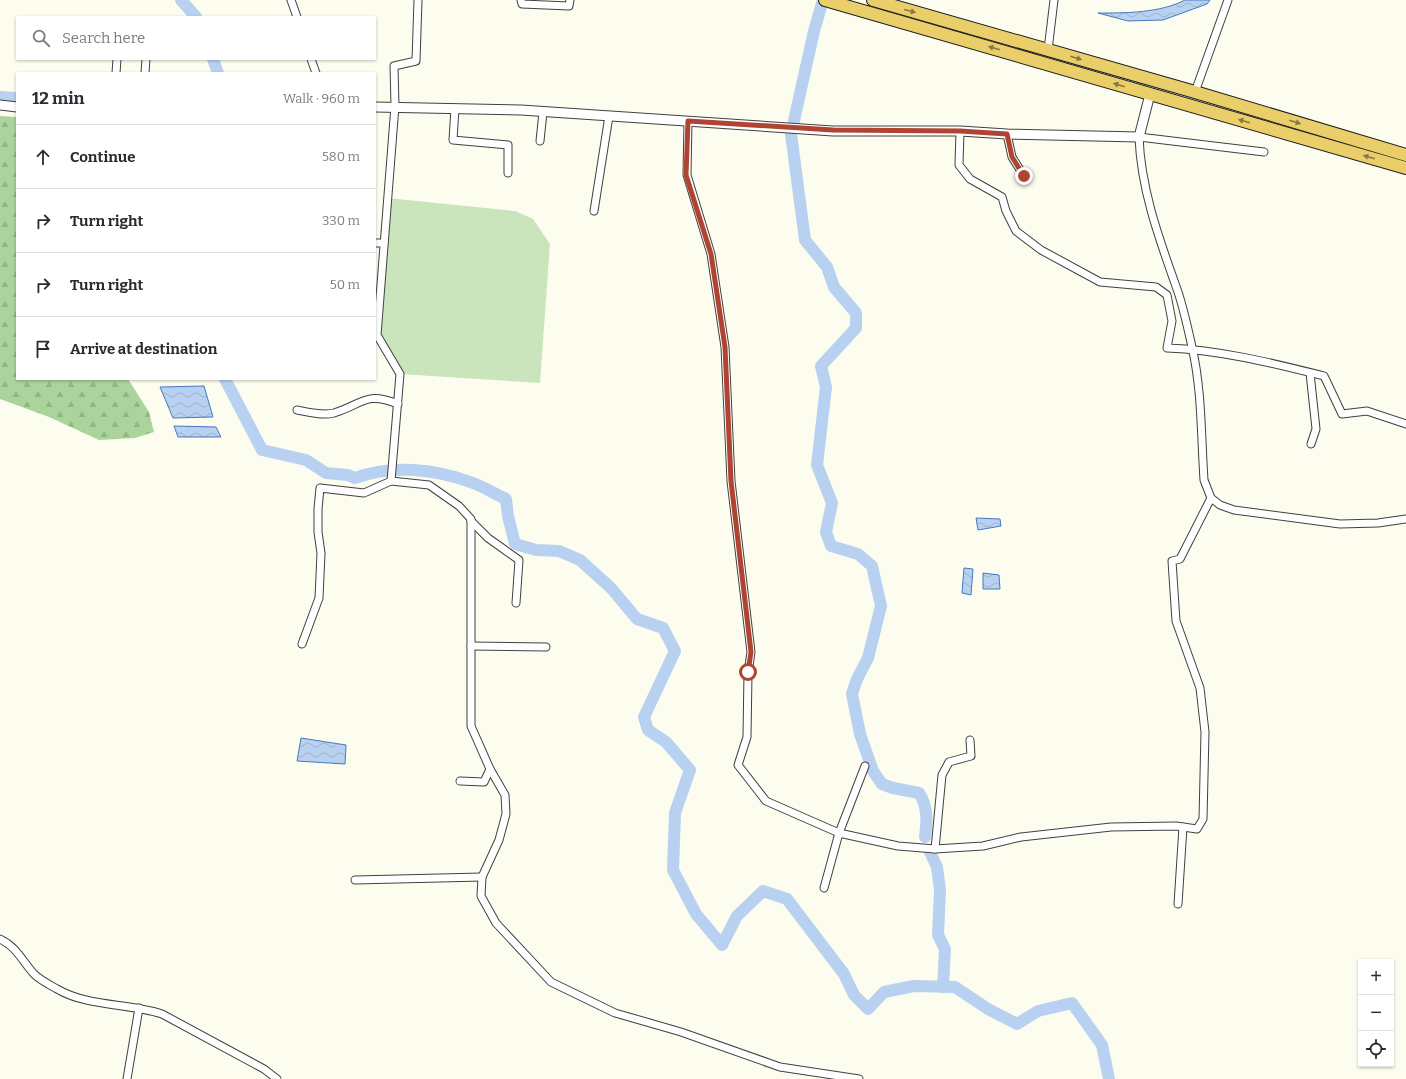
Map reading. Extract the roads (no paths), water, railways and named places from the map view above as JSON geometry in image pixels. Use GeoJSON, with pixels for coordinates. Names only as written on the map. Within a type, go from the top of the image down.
{"type":"FeatureCollection","features":[{"type":"Feature","properties":{"kind":"highway"},"geometry":{"type":"LineString","coordinates":[[825,0],[1406,168]]}},
{"type":"Feature","properties":{"kind":"highway"},"geometry":{"type":"LineString","coordinates":[[873,0],[1196,92],[1406,155]]}},
{"type":"Feature","properties":{"kind":"street"},"geometry":{"type":"LineString","coordinates":[[291,0],[297,16]]}},
{"type":"Feature","properties":{"kind":"street"},"geometry":{"type":"LineString","coordinates":[[391,481],[400,374],[377,335],[379,266],[384,243],[395,106],[394,66],[416,61],[418,0]]}},
{"type":"Feature","properties":{"kind":"street"},"geometry":{"type":"LineString","coordinates":[[521,0],[522,4],[570,6],[570,0]]}},
{"type":"Feature","properties":{"kind":"street"},"geometry":{"type":"LineString","coordinates":[[1048,50],[1054,0]]}},
{"type":"Feature","properties":{"kind":"street"},"geometry":{"type":"LineString","coordinates":[[1196,92],[1228,0]]}},
{"type":"Feature","properties":{"kind":"street"},"geometry":{"type":"LineString","coordinates":[[116,72],[117,60]]}},
{"type":"Feature","properties":{"kind":"street"},"geometry":{"type":"LineString","coordinates":[[145,72],[146,60]]}},
{"type":"Feature","properties":{"kind":"street"},"geometry":{"type":"LineString","coordinates":[[312,60],[316,72]]}},
{"type":"Feature","properties":{"kind":"street"},"geometry":{"type":"LineString","coordinates":[[1150,94],[1139,137],[1139,153],[1147,195],[1160,245],[1178,293],[1196,368],[1204,480],[1211,498],[1220,505],[1234,510],[1309,521],[1358,525],[1406,519]]}},
{"type":"Feature","properties":{"kind":"street"},"geometry":{"type":"LineString","coordinates":[[0,105],[16,107]]}},
{"type":"Feature","properties":{"kind":"street"},"geometry":{"type":"LineString","coordinates":[[376,107],[395,106],[543,112],[833,130],[960,131],[1007,134],[1139,137],[1264,152]]}},
{"type":"Feature","properties":{"kind":"street"},"geometry":{"type":"LineString","coordinates":[[455,108],[453,140],[508,144],[508,173]]}},
{"type":"Feature","properties":{"kind":"street"},"geometry":{"type":"LineString","coordinates":[[540,141],[543,112]]}},
{"type":"Feature","properties":{"kind":"street"},"geometry":{"type":"LineString","coordinates":[[594,211],[609,116]]}},
{"type":"Feature","properties":{"kind":"street"},"geometry":{"type":"LineString","coordinates":[[688,121],[686,175],[711,254],[725,347],[731,481],[751,652],[748,672],[747,737],[738,765],[766,801],[839,834],[898,846],[935,848],[983,846],[1021,838],[1111,827],[1183,827],[1197,829],[1203,819],[1205,732],[1200,688],[1176,621],[1172,561],[1180,559],[1211,498]]}},
{"type":"Feature","properties":{"kind":"street"},"geometry":{"type":"LineString","coordinates":[[960,131],[959,165],[970,179],[1002,197],[1006,211],[1016,231],[1041,250],[1100,282],[1156,287],[1167,295],[1172,321],[1167,348],[1192,349],[1252,358],[1324,376],[1342,414],[1367,411],[1406,424]]}},
{"type":"Feature","properties":{"kind":"street"},"geometry":{"type":"LineString","coordinates":[[1007,134],[1012,157],[1024,176]]}},
{"type":"Feature","properties":{"kind":"street"},"geometry":{"type":"LineString","coordinates":[[376,244],[384,243]]}},
{"type":"Feature","properties":{"kind":"street"},"geometry":{"type":"LineString","coordinates":[[1310,372],[1316,429],[1311,444]]}},
{"type":"Feature","properties":{"kind":"street"},"geometry":{"type":"LineString","coordinates":[[297,410],[333,413],[364,399],[382,398],[398,404]]}},
{"type":"Feature","properties":{"kind":"street"},"geometry":{"type":"LineString","coordinates":[[302,644],[319,598],[321,553],[318,532],[318,509],[320,488],[364,493],[391,481],[429,485],[459,506],[488,538],[519,560],[516,603]]}},
{"type":"Feature","properties":{"kind":"street"},"geometry":{"type":"LineString","coordinates":[[471,521],[471,726],[490,769],[505,795],[506,814],[499,840],[482,877],[481,896],[496,923],[551,982],[615,1013],[681,1032],[780,1067],[859,1079]]}},
{"type":"Feature","properties":{"kind":"street"},"geometry":{"type":"LineString","coordinates":[[471,646],[546,647]]}},
{"type":"Feature","properties":{"kind":"street"},"geometry":{"type":"LineString","coordinates":[[935,848],[942,775],[949,762],[971,756],[970,740]]}},
{"type":"Feature","properties":{"kind":"street"},"geometry":{"type":"LineString","coordinates":[[824,888],[839,834],[865,766]]}},
{"type":"Feature","properties":{"kind":"street"},"geometry":{"type":"LineString","coordinates":[[460,781],[484,782],[490,769]]}},
{"type":"Feature","properties":{"kind":"street"},"geometry":{"type":"LineString","coordinates":[[1178,904],[1183,827]]}},
{"type":"Feature","properties":{"kind":"street"},"geometry":{"type":"LineString","coordinates":[[355,880],[482,877]]}},
{"type":"Feature","properties":{"kind":"street"},"geometry":{"type":"LineString","coordinates":[[0,939],[15,948],[35,975],[69,995],[139,1008],[162,1014],[264,1069],[277,1079]]}},
{"type":"Feature","properties":{"kind":"street"},"geometry":{"type":"LineString","coordinates":[[127,1079],[139,1008]]}},
{"type":"Feature","properties":{"kind":"water"},"geometry":{"type":"Polygon","coordinates":[[[1185,0],[1210,0],[1207,4],[1163,20],[1128,21],[1098,13],[1154,10],[1165,8],[1185,0]]]}},
{"type":"Feature","properties":{"kind":"water"},"geometry":{"type":"Polygon","coordinates":[[[204,386],[213,417],[173,418],[160,387],[204,386]]]}},
{"type":"Feature","properties":{"kind":"water"},"geometry":{"type":"Polygon","coordinates":[[[174,426],[216,427],[221,437],[178,437],[174,426]]]}},
{"type":"Feature","properties":{"kind":"water"},"geometry":{"type":"Polygon","coordinates":[[[976,518],[1000,519],[1001,526],[978,530],[976,518]]]}},
{"type":"Feature","properties":{"kind":"water"},"geometry":{"type":"Polygon","coordinates":[[[964,568],[973,569],[971,595],[962,593],[964,568]]]}},
{"type":"Feature","properties":{"kind":"water"},"geometry":{"type":"Polygon","coordinates":[[[983,573],[999,575],[1000,589],[983,589],[983,573]]]}},
{"type":"Feature","properties":{"kind":"water"},"geometry":{"type":"Polygon","coordinates":[[[301,738],[346,745],[345,764],[297,761],[301,738]]]}},
{"type":"Feature","properties":{"kind":"waterway"},"geometry":{"type":"LineString","coordinates":[[181,0],[195,16]]}},
{"type":"Feature","properties":{"kind":"waterway"},"geometry":{"type":"LineString","coordinates":[[823,0],[814,31],[791,134],[805,240],[827,267],[834,287],[856,313],[856,328],[821,366],[826,387],[817,465],[832,503],[826,532],[831,546],[858,554],[872,566],[881,606],[868,658],[857,679],[852,694],[860,734],[873,771],[882,784],[893,788],[919,793],[925,809],[925,837]]}},
{"type":"Feature","properties":{"kind":"waterway"},"geometry":{"type":"LineString","coordinates":[[213,60],[218,72]]}},
{"type":"Feature","properties":{"kind":"waterway"},"geometry":{"type":"LineString","coordinates":[[0,97],[16,98]]}},
{"type":"Feature","properties":{"kind":"waterway"},"geometry":{"type":"LineString","coordinates":[[226,380],[262,450],[306,460],[326,473],[348,475],[355,478],[384,471],[414,470],[444,474],[477,485],[506,499],[508,516],[515,544],[536,550],[559,551],[580,560],[611,588],[637,619],[663,628],[675,651],[644,717],[648,730],[666,742],[690,770],[675,813],[673,870],[696,914],[722,945],[737,916],[763,891],[787,899],[844,974],[854,995],[868,1009],[884,992],[914,986],[955,987],[988,1009],[1017,1024],[1038,1011],[1072,1003],[1102,1045],[1109,1079]]}},
{"type":"Feature","properties":{"kind":"waterway"},"geometry":{"type":"LineString","coordinates":[[929,850],[937,867],[940,890],[938,935],[945,949],[943,987]]}}]}
